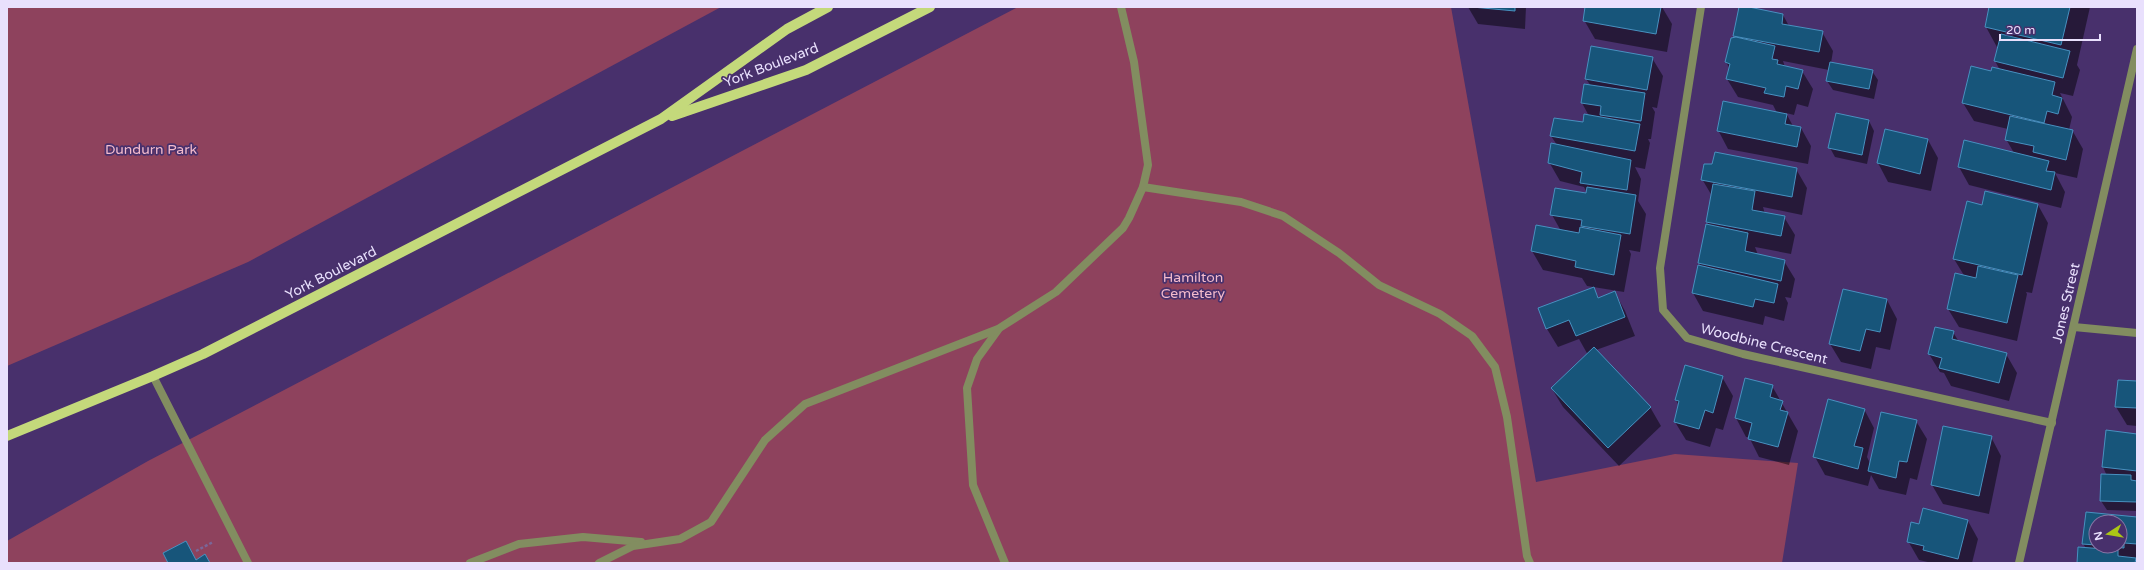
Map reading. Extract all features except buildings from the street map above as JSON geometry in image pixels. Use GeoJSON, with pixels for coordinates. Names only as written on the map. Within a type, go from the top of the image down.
{"type":"FeatureCollection","features":[{"type":"Feature","properties":{"kind":"main road","name":"York Boulevard"},"geometry":{"type":"LineString","coordinates":[[7,436],[153,376],[216,347],[661,119],[787,30],[828,7]]}},
{"type":"Feature","properties":{"kind":"main road","name":"York Boulevard"},"geometry":{"type":"LineString","coordinates":[[661,119],[806,70],[930,7]]}},
{"type":"Feature","properties":{"kind":"street"},"geometry":{"type":"LineString","coordinates":[[599,563],[633,546],[680,539],[711,522],[765,440],[805,404],[998,329],[1056,292],[1123,228],[1143,187],[1148,165],[1134,62],[1121,7]]}},
{"type":"Feature","properties":{"kind":"street","name":"Woodbine Crescent"},"geometry":{"type":"LineString","coordinates":[[1701,7],[1660,268],[1663,310],[1687,338],[1750,355],[2052,423]]}},
{"type":"Feature","properties":{"kind":"street","name":"Jones Street"},"geometry":{"type":"LineString","coordinates":[[2019,563],[2137,49]]}},
{"type":"Feature","properties":{"kind":"street"},"geometry":{"type":"LineString","coordinates":[[1143,187],[1241,202],[1283,216],[1339,253],[1379,285],[1440,314],[1472,336],[1495,367],[1507,417],[1527,556],[1530,563]]}},
{"type":"Feature","properties":{"kind":"street"},"geometry":{"type":"LineString","coordinates":[[2074,327],[2137,333]]}},
{"type":"Feature","properties":{"kind":"street"},"geometry":{"type":"LineString","coordinates":[[998,329],[977,359],[967,388],[973,485],[1005,563]]}},
{"type":"Feature","properties":{"kind":"street"},"geometry":{"type":"LineString","coordinates":[[153,376],[248,563]]}},
{"type":"Feature","properties":{"kind":"street"},"geometry":{"type":"LineString","coordinates":[[470,563],[519,544],[583,537],[646,543]]}},
{"type":"Feature","properties":{"kind":"green space","name":"Dundurn Park"},"geometry":{"type":"Polygon","coordinates":[[[7,7],[721,7],[248,262],[7,366],[7,7]]]}},
{"type":"Feature","properties":{"kind":"green space","name":"Hamilton Cemetery"},"geometry":{"type":"Polygon","coordinates":[[[1018,7],[1451,7],[1536,482],[1675,454],[1798,463],[1782,563],[7,563],[7,541],[148,461],[1018,7]]]}}]}
